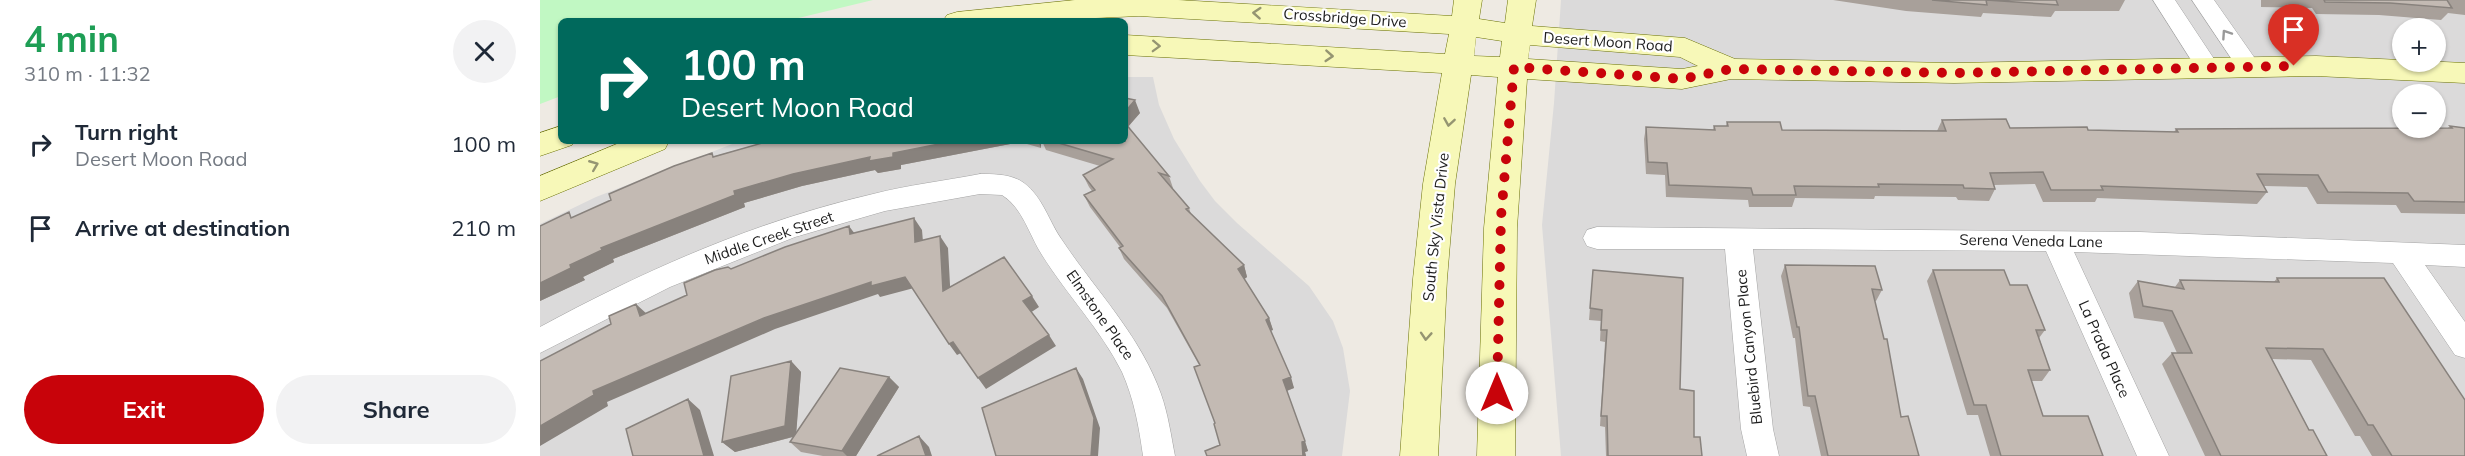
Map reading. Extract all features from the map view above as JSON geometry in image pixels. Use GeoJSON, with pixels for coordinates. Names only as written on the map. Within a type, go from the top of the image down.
{"type":"FeatureCollection","features":[{"type":"Feature","properties":{"kind":"street"},"geometry":{"type":"LineString","coordinates":[[1496,456],[1501,217],[1522,0]]}},
{"type":"Feature","properties":{"kind":"street"},"geometry":{"type":"LineString","coordinates":[[2164,0],[2208,68]]}},
{"type":"Feature","properties":{"kind":"street"},"geometry":{"type":"LineString","coordinates":[[2203,0],[2249,67]]}},
{"type":"Feature","properties":{"kind":"street","name":"Crossbridge Drive"},"geometry":{"type":"LineString","coordinates":[[982,18],[1040,11],[1139,7],[1465,13],[1517,35]]}},
{"type":"Feature","properties":{"kind":"street","name":"South Sky Vista Drive"},"geometry":{"type":"LineString","coordinates":[[1419,456],[1439,184],[1465,13]]}},
{"type":"Feature","properties":{"kind":"street","name":"Desert Moon Road"},"geometry":{"type":"LineString","coordinates":[[1517,35],[1685,48],[1731,69]]}},
{"type":"Feature","properties":{"kind":"street"},"geometry":{"type":"LineString","coordinates":[[1128,45],[1514,67]]}},
{"type":"Feature","properties":{"kind":"street","name":"Desert Moon Road"},"geometry":{"type":"LineString","coordinates":[[1514,67],[1682,79],[1731,69],[1954,73],[2361,67],[2465,73]]}},
{"type":"Feature","properties":{"kind":"street"},"geometry":{"type":"LineString","coordinates":[[540,145],[558,137]]}},
{"type":"Feature","properties":{"kind":"street"},"geometry":{"type":"LineString","coordinates":[[540,189],[647,144]]}},
{"type":"Feature","properties":{"kind":"street","name":"Middle Creek Street"},"geometry":{"type":"LineString","coordinates":[[540,340],[653,281],[786,230],[874,204],[980,184],[997,184],[1013,188]]}},
{"type":"Feature","properties":{"kind":"street","name":"Elmstone Place"},"geometry":{"type":"LineString","coordinates":[[1013,188],[1025,199],[1051,246],[1126,349],[1149,400],[1159,456]]}},
{"type":"Feature","properties":{"kind":"street","name":"Serena Veneda Lane"},"geometry":{"type":"LineString","coordinates":[[1597,238],[2055,241],[2337,248],[2465,256]]}},
{"type":"Feature","properties":{"kind":"street","name":"Bluebird Canyon Place"},"geometry":{"type":"LineString","coordinates":[[1738,238],[1757,429],[1763,456]]}},
{"type":"Feature","properties":{"kind":"street","name":"La Prada Place"},"geometry":{"type":"LineString","coordinates":[[2055,241],[2153,456]]}},
{"type":"Feature","properties":{"kind":"street"},"geometry":{"type":"LineString","coordinates":[[2401,252],[2465,346]]}},
{"type":"Feature","properties":{"kind":"shaded area"},"geometry":{"type":"Polygon","coordinates":[[[1561,0],[2465,0],[2465,456],[1561,456],[1542,225],[1561,0]]]}},
{"type":"Feature","properties":{"kind":"shaded area"},"geometry":{"type":"Polygon","coordinates":[[[1128,77],[1153,77],[1159,105],[1174,139],[1200,181],[1215,201],[1237,223],[1309,286],[1333,321],[1343,348],[1350,391],[1342,456],[540,456],[540,224],[596,197],[732,144],[1128,144],[1128,77]]]}},
{"type":"Feature","properties":{"kind":"green space"},"geometry":{"type":"Polygon","coordinates":[[[540,0],[873,0],[798,18],[558,18],[558,97],[540,104],[540,0]]]}},
{"type":"Feature","properties":{"kind":"building"},"geometry":{"type":"Polygon","coordinates":[[[1932,0],[1986,0],[1987,5],[1932,0]]]}},
{"type":"Feature","properties":{"kind":"building"},"geometry":{"type":"Polygon","coordinates":[[[1986,0],[2056,0],[2058,5],[1986,0]]]}},
{"type":"Feature","properties":{"kind":"building"},"geometry":{"type":"Polygon","coordinates":[[[2324,0],[2447,0],[2452,8],[2390,3],[2325,2],[2324,0]]]}},
{"type":"Feature","properties":{"kind":"building"},"geometry":{"type":"Polygon","coordinates":[[[1128,99],[1135,100],[1128,108],[1128,99]]]}},
{"type":"Feature","properties":{"kind":"building"},"geometry":{"type":"Polygon","coordinates":[[[2006,119],[2010,128],[2087,127],[2088,130],[2178,132],[2176,129],[2392,128],[2392,138],[2446,138],[2446,128],[2452,128],[2450,126],[2465,128],[2465,202],[2414,201],[2408,193],[2328,192],[2318,175],[2257,174],[2267,192],[2101,186],[2103,190],[2051,190],[2043,172],[1990,173],[1995,189],[1964,188],[1963,185],[1794,186],[1796,195],[1753,195],[1751,188],[1669,185],[1667,163],[1648,162],[1646,127],[1715,130],[1714,126],[1728,126],[1727,122],[1780,122],[1782,130],[1946,131],[1942,120],[2006,119]]]}},
{"type":"Feature","properties":{"kind":"building"},"geometry":{"type":"Polygon","coordinates":[[[1128,127],[1169,176],[1159,173],[1189,208],[1186,209],[1244,265],[1238,269],[1269,318],[1266,320],[1291,377],[1283,380],[1305,441],[1302,442],[1303,456],[1207,456],[1205,451],[1220,445],[1215,423],[1194,367],[1200,365],[1162,296],[1119,248],[1123,246],[1084,195],[1095,190],[1083,175],[1113,159],[1062,144],[1128,144],[1128,127]]]}},
{"type":"Feature","properties":{"kind":"building"},"geometry":{"type":"Polygon","coordinates":[[[759,144],[939,144],[893,153],[893,157],[869,161],[870,157],[793,174],[734,191],[735,195],[601,248],[602,250],[570,265],[571,268],[540,283],[540,226],[569,212],[571,218],[611,200],[609,194],[674,166],[712,153],[713,157],[759,144]]]}},
{"type":"Feature","properties":{"kind":"building"},"geometry":{"type":"Polygon","coordinates":[[[914,218],[915,242],[940,236],[943,291],[1004,257],[1032,296],[1023,301],[1049,335],[978,378],[953,342],[949,344],[905,277],[871,286],[871,282],[764,318],[593,391],[594,395],[540,426],[540,361],[611,324],[609,316],[636,304],[640,316],[687,295],[684,283],[715,270],[728,267],[731,269],[785,247],[849,226],[850,234],[914,218]]]}},
{"type":"Feature","properties":{"kind":"building"},"geometry":{"type":"Polygon","coordinates":[[[1785,265],[1875,266],[1882,290],[1872,289],[1884,339],[1887,339],[1901,417],[1908,416],[1919,456],[1828,456],[1815,396],[1808,396],[1799,327],[1797,327],[1785,265]]]}},
{"type":"Feature","properties":{"kind":"building"},"geometry":{"type":"Polygon","coordinates":[[[1593,270],[1683,278],[1680,389],[1694,391],[1694,437],[1700,437],[1702,456],[1608,456],[1607,416],[1601,416],[1607,330],[1601,330],[1602,310],[1590,308],[1593,270]]]}},
{"type":"Feature","properties":{"kind":"building"},"geometry":{"type":"Polygon","coordinates":[[[1933,270],[2004,270],[2010,285],[2027,285],[2045,330],[2036,330],[2050,370],[2028,370],[2043,416],[2088,416],[2103,456],[2001,456],[1986,405],[1974,405],[1933,270]]]}},
{"type":"Feature","properties":{"kind":"building"},"geometry":{"type":"Polygon","coordinates":[[[2277,278],[2384,278],[2465,400],[2465,456],[2392,456],[2373,425],[2368,425],[2323,349],[2266,348],[2309,430],[2313,430],[2327,456],[2221,456],[2172,353],[2192,353],[2172,311],[2143,306],[2138,281],[2184,289],[2180,280],[2279,282],[2277,278]]]}},
{"type":"Feature","properties":{"kind":"building"},"geometry":{"type":"Polygon","coordinates":[[[791,361],[785,426],[722,442],[731,376],[791,361]]]}},
{"type":"Feature","properties":{"kind":"building"},"geometry":{"type":"Polygon","coordinates":[[[840,368],[889,377],[842,451],[790,442],[840,368]]]}},
{"type":"Feature","properties":{"kind":"building"},"geometry":{"type":"Polygon","coordinates":[[[1076,368],[1094,418],[1091,456],[996,456],[982,408],[1076,368]]]}},
{"type":"Feature","properties":{"kind":"building"},"geometry":{"type":"Polygon","coordinates":[[[688,399],[704,456],[633,456],[626,429],[688,399]]]}},
{"type":"Feature","properties":{"kind":"building"},"geometry":{"type":"Polygon","coordinates":[[[919,436],[926,456],[877,456],[919,436]]]}},
{"type":"Feature","properties":{"kind":"route"},"geometry":{"type":"LineString","coordinates":[[1497,393],[1501,217],[1514,67],[1682,79],[1731,69],[1954,73],[2294,66]]}}]}
